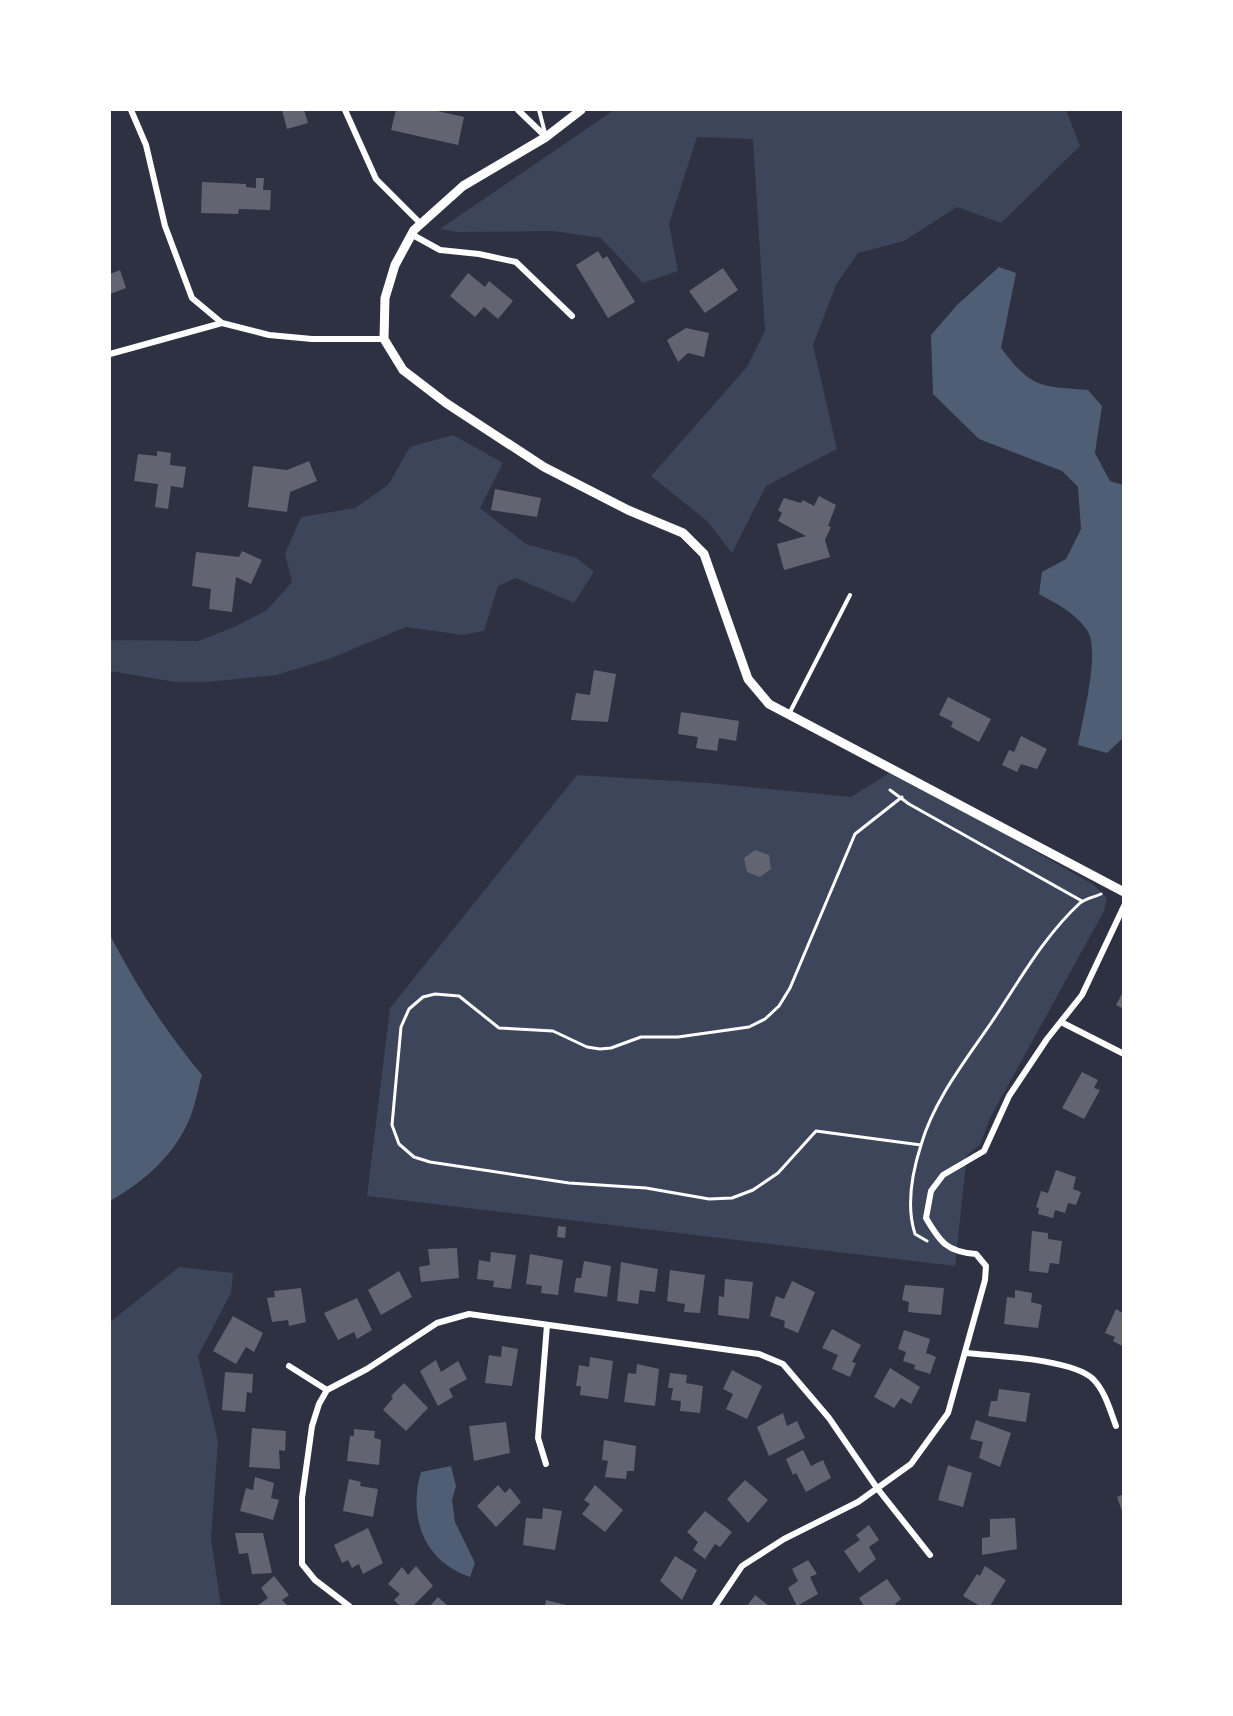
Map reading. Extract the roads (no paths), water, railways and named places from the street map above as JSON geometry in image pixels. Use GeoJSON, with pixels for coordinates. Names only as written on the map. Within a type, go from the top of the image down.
{"type":"FeatureCollection","features":[{"type":"Feature","properties":{"kind":"street"},"geometry":{"type":"LineString","coordinates":[[131,110],[146,145],[165,226],[192,298],[222,323],[269,335],[312,339],[384,339]]}},
{"type":"Feature","properties":{"kind":"street"},"geometry":{"type":"LineString","coordinates":[[345,110],[376,179],[420,223]]}},
{"type":"Feature","properties":{"kind":"street"},"geometry":{"type":"LineString","coordinates":[[518,110],[546,137]]}},
{"type":"Feature","properties":{"kind":"street"},"geometry":{"type":"LineString","coordinates":[[581,110],[546,137],[463,186],[420,223],[411,234],[394,265],[385,298],[384,339],[403,370],[446,403],[544,467],[628,510],[683,533],[704,554],[748,680],[769,704],[1124,892]]}},
{"type":"Feature","properties":{"kind":"street"},"geometry":{"type":"LineString","coordinates":[[411,234],[440,250],[479,254],[516,262],[572,316]]}},
{"type":"Feature","properties":{"kind":"street"},"geometry":{"type":"LineString","coordinates":[[110,354],[222,323]]}},
{"type":"Feature","properties":{"kind":"street"},"geometry":{"type":"LineString","coordinates":[[715,1606],[742,1566],[784,1539],[858,1502],[910,1464],[948,1413],[985,1280],[986,1266],[976,1254],[962,1253],[941,1243],[926,1218],[931,1191],[943,1175],[984,1151],[1009,1096],[1082,995],[1124,906]]}},
{"type":"Feature","properties":{"kind":"street"},"geometry":{"type":"LineString","coordinates":[[1061,1022],[1124,1054]]}},
{"type":"Feature","properties":{"kind":"street"},"geometry":{"type":"LineString","coordinates":[[349,1606],[315,1580],[302,1564],[302,1498],[312,1426],[318,1404],[327,1390],[367,1369],[437,1323],[469,1314],[759,1354],[783,1364],[829,1418],[877,1488],[930,1555]]}},
{"type":"Feature","properties":{"kind":"street"},"geometry":{"type":"LineString","coordinates":[[546,1464],[538,1438],[538,1429],[547,1325]]}},
{"type":"Feature","properties":{"kind":"street"},"geometry":{"type":"LineString","coordinates":[[966,1353],[1024,1359],[1081,1370],[1094,1380],[1105,1397],[1116,1426]]}},
{"type":"Feature","properties":{"kind":"street"},"geometry":{"type":"LineString","coordinates":[[289,1366],[327,1390]]}},
{"type":"Feature","properties":{"kind":"lane"},"geometry":{"type":"LineString","coordinates":[[539,110],[546,137]]}},
{"type":"Feature","properties":{"kind":"lane"},"geometry":{"type":"LineString","coordinates":[[789,715],[850,595]]}}]}
